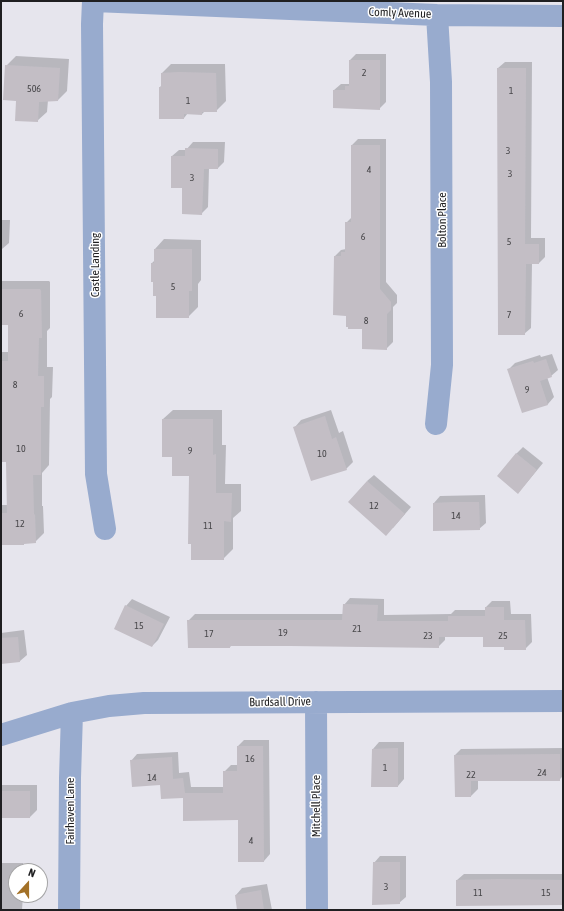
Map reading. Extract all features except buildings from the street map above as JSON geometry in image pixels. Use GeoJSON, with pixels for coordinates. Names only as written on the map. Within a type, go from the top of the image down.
{"type":"FeatureCollection","features":[{"type":"Feature","properties":{"kind":"street","name":"Comly Avenue"},"geometry":{"type":"LineString","coordinates":[[94,1],[179,3],[437,15],[563,16]]}},
{"type":"Feature","properties":{"kind":"street","name":"Castle Landing"},"geometry":{"type":"LineString","coordinates":[[94,1],[92,24],[96,474],[105,528]]}},
{"type":"Feature","properties":{"kind":"street","name":"Bolton Place"},"geometry":{"type":"LineString","coordinates":[[436,424],[442,365],[441,82],[437,15]]}},
{"type":"Feature","properties":{"kind":"street","name":"Burdsall Drive"},"geometry":{"type":"LineString","coordinates":[[1,735],[72,713],[109,706],[144,704],[563,700]]}},
{"type":"Feature","properties":{"kind":"street","name":"Mitchell Place"},"geometry":{"type":"LineString","coordinates":[[316,702],[317,910]]}},
{"type":"Feature","properties":{"kind":"street","name":"Fairhaven Lane"},"geometry":{"type":"LineString","coordinates":[[69,910],[72,713]]}}]}
